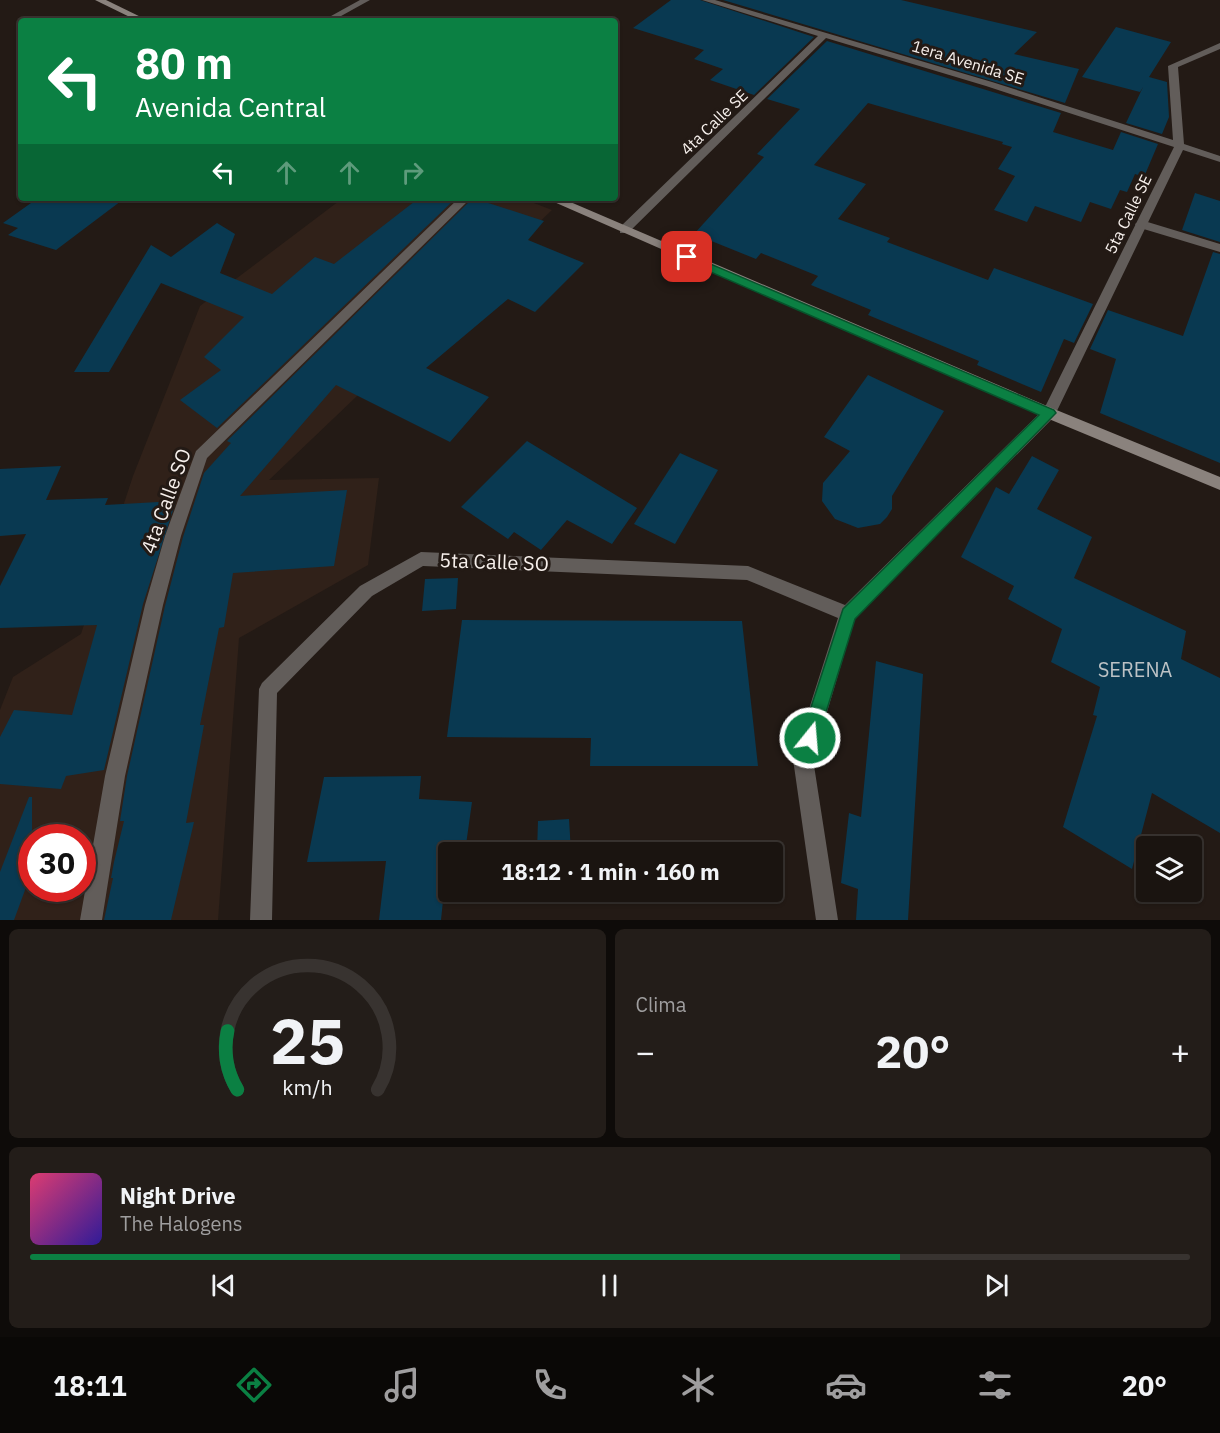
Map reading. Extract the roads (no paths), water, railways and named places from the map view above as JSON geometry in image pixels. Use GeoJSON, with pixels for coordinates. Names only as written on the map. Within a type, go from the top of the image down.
{"type":"FeatureCollection","features":[{"type":"Feature","properties":{"kind":"street"},"geometry":{"type":"LineString","coordinates":[[99,0],[138,18]]}},
{"type":"Feature","properties":{"kind":"street"},"geometry":{"type":"LineString","coordinates":[[332,18],[366,0]]}},
{"type":"Feature","properties":{"kind":"street","name":"1era Avenida SE"},"geometry":{"type":"LineString","coordinates":[[706,0],[989,84],[1220,159]]}},
{"type":"Feature","properties":{"kind":"street","name":"4ta Calle SE"},"geometry":{"type":"LineString","coordinates":[[624,230],[825,34]]}},
{"type":"Feature","properties":{"kind":"street"},"geometry":{"type":"LineString","coordinates":[[1179,147],[1173,66],[1220,46]]}},
{"type":"Feature","properties":{"kind":"street","name":"5ta Calle SE"},"geometry":{"type":"LineString","coordinates":[[1049,413],[1179,147]]}},
{"type":"Feature","properties":{"kind":"street","name":"4ta Calle SO"},"geometry":{"type":"LineString","coordinates":[[91,920],[115,776],[154,605],[173,536],[201,455],[462,201]]}},
{"type":"Feature","properties":{"kind":"street"},"geometry":{"type":"LineString","coordinates":[[558,201],[1049,413],[1220,484]]}},
{"type":"Feature","properties":{"kind":"street"},"geometry":{"type":"LineString","coordinates":[[1141,224],[1220,248]]}},
{"type":"Feature","properties":{"kind":"street"},"geometry":{"type":"LineString","coordinates":[[827,920],[803,759],[848,614],[1049,413]]}},
{"type":"Feature","properties":{"kind":"street","name":"5ta Calle SO"},"geometry":{"type":"LineString","coordinates":[[261,920],[268,689],[366,591],[422,559],[748,573],[848,614]]}}]}
